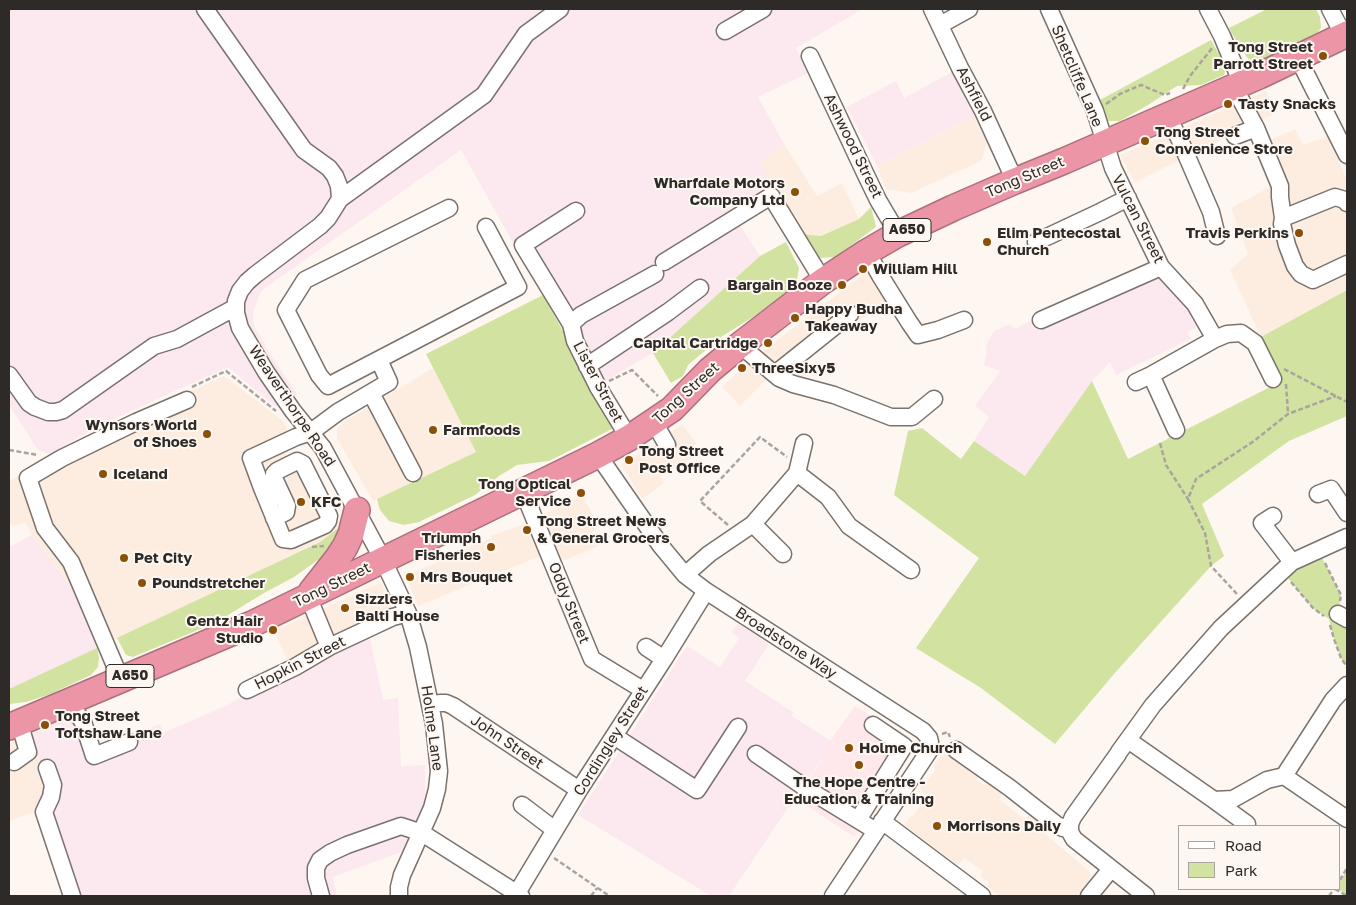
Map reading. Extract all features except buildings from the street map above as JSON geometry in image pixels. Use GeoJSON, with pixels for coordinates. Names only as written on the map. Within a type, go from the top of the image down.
{"type":"FeatureCollection","features":[{"type":"Feature","properties":{"kind":"highway","name":"Tong Street"},"geometry":{"type":"LineString","coordinates":[[14,725],[252,624],[598,455],[629,438],[663,416],[710,370],[823,281],[898,234],[1014,181],[1238,86],[1346,36]]}},
{"type":"Feature","properties":{"kind":"highway"},"geometry":{"type":"LineString","coordinates":[[308,596],[344,547],[351,534],[357,510]]}},
{"type":"Feature","properties":{"kind":"street"},"geometry":{"type":"LineString","coordinates":[[205,9],[304,150],[329,168],[335,176],[339,186],[340,199]]}},
{"type":"Feature","properties":{"kind":"street"},"geometry":{"type":"LineString","coordinates":[[9,375],[29,402],[35,407],[48,412],[63,410],[154,346],[177,339],[236,306],[240,291],[247,282],[320,226],[328,218],[340,199],[484,95],[526,34],[560,9]]}},
{"type":"Feature","properties":{"kind":"street"},"geometry":{"type":"LineString","coordinates":[[725,31],[763,9]]}},
{"type":"Feature","properties":{"kind":"street","name":"Ashfield"},"geometry":{"type":"LineString","coordinates":[[932,9],[983,112],[1014,181]]}},
{"type":"Feature","properties":{"kind":"street"},"geometry":{"type":"LineString","coordinates":[[940,25],[969,9]]}},
{"type":"Feature","properties":{"kind":"street","name":"Shetcliffe Lane"},"geometry":{"type":"LineString","coordinates":[[1049,9],[1095,111],[1104,143]]}},
{"type":"Feature","properties":{"kind":"street"},"geometry":{"type":"LineString","coordinates":[[1208,9],[1222,36],[1238,86],[1280,186],[1282,224],[1295,266],[1301,274],[1313,280],[1347,264]]}},
{"type":"Feature","properties":{"kind":"street"},"geometry":{"type":"LineString","coordinates":[[1330,9],[1346,36]]}},
{"type":"Feature","properties":{"kind":"street","name":"Ashwood Street"},"geometry":{"type":"LineString","coordinates":[[810,56],[868,180],[898,234]]}},
{"type":"Feature","properties":{"kind":"street"},"geometry":{"type":"LineString","coordinates":[[1298,58],[1347,155]]}},
{"type":"Feature","properties":{"kind":"street"},"geometry":{"type":"LineString","coordinates":[[1166,116],[1179,138],[1211,212],[1217,236]]}},
{"type":"Feature","properties":{"kind":"street"},"geometry":{"type":"LineString","coordinates":[[1236,136],[1256,128]]}},
{"type":"Feature","properties":{"kind":"street","name":"Vulcan Street"},"geometry":{"type":"LineString","coordinates":[[1104,143],[1113,168],[1161,267],[1195,304],[1215,339]]}},
{"type":"Feature","properties":{"kind":"street"},"geometry":{"type":"LineString","coordinates":[[571,324],[770,196],[823,281]]}},
{"type":"Feature","properties":{"kind":"street"},"geometry":{"type":"LineString","coordinates":[[1283,218],[1335,197],[1345,200],[1347,203]]}},
{"type":"Feature","properties":{"kind":"street"},"geometry":{"type":"LineString","coordinates":[[1036,242],[1128,198]]}},
{"type":"Feature","properties":{"kind":"street"},"geometry":{"type":"LineString","coordinates":[[449,208],[305,280],[286,310],[319,374],[328,386],[518,287],[486,227]]}},
{"type":"Feature","properties":{"kind":"street","name":"Lister Street"},"geometry":{"type":"LineString","coordinates":[[576,211],[523,245],[571,324],[574,341],[598,387],[629,438]]}},
{"type":"Feature","properties":{"kind":"street"},"geometry":{"type":"LineString","coordinates":[[867,252],[881,278],[918,335],[964,320]]}},
{"type":"Feature","properties":{"kind":"street"},"geometry":{"type":"LineString","coordinates":[[1041,320],[1161,267]]}},
{"type":"Feature","properties":{"kind":"street"},"geometry":{"type":"LineString","coordinates":[[587,366],[668,312],[700,288]]}},
{"type":"Feature","properties":{"kind":"street","name":"Weaverthorpe Road"},"geometry":{"type":"LineString","coordinates":[[236,306],[240,328],[266,372],[293,411],[323,448],[383,560]]}},
{"type":"Feature","properties":{"kind":"street"},"geometry":{"type":"LineString","coordinates":[[775,374],[850,314]]}},
{"type":"Feature","properties":{"kind":"street"},"geometry":{"type":"LineString","coordinates":[[1136,382],[1227,334],[1241,334],[1255,343],[1279,374]]}},
{"type":"Feature","properties":{"kind":"street"},"geometry":{"type":"LineString","coordinates":[[740,345],[778,378],[834,395],[891,417],[912,417],[934,399]]}},
{"type":"Feature","properties":{"kind":"street"},"geometry":{"type":"LineString","coordinates":[[274,518],[284,513],[288,506],[274,478],[274,474],[295,461],[303,464],[329,513],[329,519],[325,525],[292,540],[283,539],[274,518],[251,458],[311,432],[338,412],[389,382],[379,360]]}},
{"type":"Feature","properties":{"kind":"street"},"geometry":{"type":"LineString","coordinates":[[1151,375],[1176,430]]}},
{"type":"Feature","properties":{"kind":"street"},"geometry":{"type":"LineString","coordinates":[[371,393],[413,473]]}},
{"type":"Feature","properties":{"kind":"street"},"geometry":{"type":"LineString","coordinates":[[121,680],[71,562],[45,528],[28,478],[78,450],[187,400]]}},
{"type":"Feature","properties":{"kind":"street"},"geometry":{"type":"LineString","coordinates":[[663,416],[667,445]]}},
{"type":"Feature","properties":{"kind":"street"},"geometry":{"type":"LineString","coordinates":[[685,575],[709,554],[753,524],[798,470],[804,443]]}},
{"type":"Feature","properties":{"kind":"street","name":"Broadstone Way"},"geometry":{"type":"LineString","coordinates":[[598,455],[661,546],[685,575],[706,591],[926,734],[930,742],[929,751],[833,896]]}},
{"type":"Feature","properties":{"kind":"street"},"geometry":{"type":"LineString","coordinates":[[798,470],[828,497],[849,526],[910,570]]}},
{"type":"Feature","properties":{"kind":"street"},"geometry":{"type":"LineString","coordinates":[[1318,494],[1331,489],[1347,514]]}},
{"type":"Feature","properties":{"kind":"street","name":"Oddy Street"},"geometry":{"type":"LineString","coordinates":[[523,491],[592,659],[643,690]]}},
{"type":"Feature","properties":{"kind":"street"},"geometry":{"type":"LineString","coordinates":[[1273,516],[1262,523],[1287,567]]}},
{"type":"Feature","properties":{"kind":"street"},"geometry":{"type":"LineString","coordinates":[[753,524],[783,554]]}},
{"type":"Feature","properties":{"kind":"street"},"geometry":{"type":"LineString","coordinates":[[1146,896],[1074,839],[1070,832],[1073,817],[1153,705],[1221,628],[1287,567],[1347,537]]}},
{"type":"Feature","properties":{"kind":"street","name":"Holme Lane"},"geometry":{"type":"LineString","coordinates":[[383,560],[408,613],[418,647],[431,704],[440,772],[432,808],[402,874],[399,896]]}},
{"type":"Feature","properties":{"kind":"street","name":"Cordingley Street"},"geometry":{"type":"LineString","coordinates":[[519,894],[555,830],[706,591]]}},
{"type":"Feature","properties":{"kind":"street"},"geometry":{"type":"LineString","coordinates":[[308,596],[329,647]]}},
{"type":"Feature","properties":{"kind":"street","name":"Hopkin Street"},"geometry":{"type":"LineString","coordinates":[[247,690],[295,667],[329,647],[393,617],[408,613]]}},
{"type":"Feature","properties":{"kind":"street"},"geometry":{"type":"LineString","coordinates":[[646,646],[664,659]]}},
{"type":"Feature","properties":{"kind":"street"},"geometry":{"type":"LineString","coordinates":[[1214,800],[1233,799],[1267,780],[1284,776],[1333,700],[1347,685]]}},
{"type":"Feature","properties":{"kind":"street"},"geometry":{"type":"LineString","coordinates":[[69,702],[83,722],[94,756],[129,742]]}},
{"type":"Feature","properties":{"kind":"street","name":"John Street"},"geometry":{"type":"LineString","coordinates":[[431,704],[441,702],[453,706],[580,790]]}},
{"type":"Feature","properties":{"kind":"street"},"geometry":{"type":"LineString","coordinates":[[14,725],[28,752],[14,762]]}},
{"type":"Feature","properties":{"kind":"street"},"geometry":{"type":"LineString","coordinates":[[858,820],[904,746],[872,725]]}},
{"type":"Feature","properties":{"kind":"street"},"geometry":{"type":"LineString","coordinates":[[614,736],[697,790],[738,727]]}},
{"type":"Feature","properties":{"kind":"street"},"geometry":{"type":"LineString","coordinates":[[1121,749],[1214,800],[1247,824]]}},
{"type":"Feature","properties":{"kind":"street"},"geometry":{"type":"LineString","coordinates":[[956,750],[1010,788],[1057,825],[1063,828],[1070,828]]}},
{"type":"Feature","properties":{"kind":"street"},"geometry":{"type":"LineString","coordinates":[[756,754],[858,820],[879,826],[982,896]]}},
{"type":"Feature","properties":{"kind":"street"},"geometry":{"type":"LineString","coordinates":[[47,768],[53,784],[51,797],[44,812],[72,896]]}},
{"type":"Feature","properties":{"kind":"street"},"geometry":{"type":"LineString","coordinates":[[1284,776],[1347,819]]}},
{"type":"Feature","properties":{"kind":"street"},"geometry":{"type":"LineString","coordinates":[[522,806],[555,830]]}},
{"type":"Feature","properties":{"kind":"street"},"geometry":{"type":"LineString","coordinates":[[322,896],[316,878],[316,868],[320,860],[330,853],[401,826],[422,833],[519,894]]}},
{"type":"Feature","properties":{"kind":"street"},"geometry":{"type":"LineString","coordinates":[[1089,896],[1111,869]]}},
{"type":"Feature","properties":{"kind":"path"},"geometry":{"type":"LineString","coordinates":[[1183,88],[1190,76],[1222,36]]}},
{"type":"Feature","properties":{"kind":"path"},"geometry":{"type":"LineString","coordinates":[[1095,111],[1120,94],[1141,85],[1165,95],[1174,92]]}},
{"type":"Feature","properties":{"kind":"path"},"geometry":{"type":"LineString","coordinates":[[598,387],[632,370],[663,416]]}},
{"type":"Feature","properties":{"kind":"path"},"geometry":{"type":"LineString","coordinates":[[1279,374],[1288,414]]}},
{"type":"Feature","properties":{"kind":"path"},"geometry":{"type":"LineString","coordinates":[[1188,499],[1196,479],[1254,441],[1288,414],[1336,396]]}},
{"type":"Feature","properties":{"kind":"path"},"geometry":{"type":"LineString","coordinates":[[738,534],[700,501],[760,437],[798,470]]}},
{"type":"Feature","properties":{"kind":"path"},"geometry":{"type":"LineString","coordinates":[[1160,443],[1166,465],[1188,499],[1205,533],[1211,566],[1246,604]]}},
{"type":"Feature","properties":{"kind":"path"},"geometry":{"type":"LineString","coordinates":[[1318,550],[1341,595],[1334,639],[1341,658],[1347,667]]}},
{"type":"Feature","properties":{"kind":"path"},"geometry":{"type":"LineString","coordinates":[[1287,567],[1313,608],[1338,617]]}},
{"type":"Feature","properties":{"kind":"path"},"geometry":{"type":"LineString","coordinates":[[543,850],[608,896]]}},
{"type":"Feature","properties":{"kind":"path"},"geometry":{"type":"LineString","coordinates":[[591,896],[597,888]]}},
{"type":"Feature","properties":{"kind":"path"},"geometry":{"type":"LineString","coordinates":[[1336,890],[1347,896]]}},
{"type":"Feature","properties":{"kind":"shaded area"},"geometry":{"type":"Polygon","coordinates":[[[9,9],[863,9],[796,48],[808,73],[758,97],[784,144],[769,154],[760,164],[774,187],[733,214],[760,256],[653,353],[593,388],[461,150],[261,291],[253,312],[254,326],[297,394],[277,408],[228,367],[98,426],[50,454],[38,450],[9,405],[9,9]]]}},
{"type":"Feature","properties":{"kind":"shaded area"},"geometry":{"type":"Polygon","coordinates":[[[952,72],[974,116],[877,166],[847,107],[896,81],[904,98],[952,72]]]}},
{"type":"Feature","properties":{"kind":"shaded area"},"geometry":{"type":"Polygon","coordinates":[[[1266,91],[1276,113],[1135,182],[1120,155],[1266,91]]]}},
{"type":"Feature","properties":{"kind":"shaded area"},"geometry":{"type":"Polygon","coordinates":[[[974,116],[987,143],[981,161],[911,193],[886,189],[877,166],[974,116]]]}},
{"type":"Feature","properties":{"kind":"shaded area"},"geometry":{"type":"Polygon","coordinates":[[[1295,129],[1303,145],[1329,136],[1347,181],[1347,290],[1261,337],[1230,270],[1248,254],[1231,208],[1287,178],[1270,140],[1295,129]]]}},
{"type":"Feature","properties":{"kind":"shaded area","name":"Wharfdale Motors Company Ltd"},"geometry":{"type":"Polygon","coordinates":[[[784,144],[817,196],[842,183],[859,219],[821,236],[801,234],[773,187],[733,213],[760,163],[784,144]]]}},
{"type":"Feature","properties":{"kind":"shaded area"},"geometry":{"type":"Polygon","coordinates":[[[1149,264],[1184,301],[1196,328],[1187,332],[1191,339],[1116,375],[1110,362],[1092,381],[1025,476],[974,441],[989,417],[975,406],[1000,371],[984,365],[987,351],[986,345],[994,331],[1010,324],[1014,329],[1149,264]]]}},
{"type":"Feature","properties":{"kind":"shaded area"},"geometry":{"type":"Polygon","coordinates":[[[870,269],[890,304],[857,321],[789,373],[766,380],[740,406],[722,387],[749,362],[870,269]]]}},
{"type":"Feature","properties":{"kind":"shaded area"},"geometry":{"type":"Polygon","coordinates":[[[433,368],[476,452],[373,501],[337,438],[337,429],[343,422],[433,368]]]}},
{"type":"Feature","properties":{"kind":"shaded area"},"geometry":{"type":"Polygon","coordinates":[[[224,376],[282,420],[287,429],[278,440],[288,460],[317,478],[341,526],[320,542],[97,648],[72,589],[32,535],[25,522],[12,527],[9,519],[9,481],[99,432],[224,376]]]}},
{"type":"Feature","properties":{"kind":"shaded area"},"geometry":{"type":"Polygon","coordinates":[[[682,424],[697,444],[691,447],[696,456],[660,476],[664,483],[642,499],[621,464],[653,446],[682,424]]]}},
{"type":"Feature","properties":{"kind":"shaded area"},"geometry":{"type":"Polygon","coordinates":[[[582,496],[600,526],[592,532],[599,546],[565,560],[538,557],[418,606],[406,575],[448,558],[448,555],[492,538],[491,536],[524,524],[582,496]]]}},
{"type":"Feature","properties":{"kind":"shaded area"},"geometry":{"type":"Polygon","coordinates":[[[32,535],[72,589],[97,648],[9,689],[9,547],[32,535]]]}},
{"type":"Feature","properties":{"kind":"shaded area"},"geometry":{"type":"Polygon","coordinates":[[[381,582],[397,622],[293,673],[274,631],[381,582]]]}},
{"type":"Feature","properties":{"kind":"shaded area"},"geometry":{"type":"Polygon","coordinates":[[[738,624],[769,644],[745,681],[793,712],[792,716],[834,743],[729,896],[711,896],[578,815],[687,646],[720,667],[739,638],[731,632],[738,624]]]}},
{"type":"Feature","properties":{"kind":"shaded area"},"geometry":{"type":"Polygon","coordinates":[[[369,633],[383,700],[398,698],[401,766],[425,765],[423,805],[401,852],[333,877],[337,896],[66,896],[35,806],[39,804],[36,797],[49,790],[30,735],[71,716],[88,762],[132,747],[129,736],[160,724],[163,733],[223,707],[369,633]]]}},
{"type":"Feature","properties":{"kind":"shaded area","name":"The Hope Centre - Education & Training"},"geometry":{"type":"Polygon","coordinates":[[[855,706],[915,743],[854,837],[795,798],[834,743],[830,741],[855,706]]]}},
{"type":"Feature","properties":{"kind":"shaded area"},"geometry":{"type":"Polygon","coordinates":[[[30,735],[49,790],[37,811],[9,821],[9,744],[30,735]]]}},
{"type":"Feature","properties":{"kind":"shaded area"},"geometry":{"type":"Polygon","coordinates":[[[948,750],[949,754],[979,774],[977,780],[985,785],[991,783],[1004,792],[999,799],[1025,820],[1029,815],[1045,828],[1043,832],[1089,871],[1090,879],[1077,896],[1000,896],[987,886],[989,882],[980,876],[983,871],[964,858],[958,865],[904,825],[928,796],[921,791],[920,785],[923,781],[927,781],[935,771],[934,765],[948,750]]]}},
{"type":"Feature","properties":{"kind":"green space"},"geometry":{"type":"Polygon","coordinates":[[[1267,9],[1316,9],[1320,17],[1321,28],[1318,32],[1253,65],[1229,28],[1267,9]]]}},
{"type":"Feature","properties":{"kind":"green space"},"geometry":{"type":"Polygon","coordinates":[[[1211,40],[1226,67],[1224,75],[1201,85],[1177,86],[1120,121],[1107,121],[1098,101],[1211,40]]]}},
{"type":"Feature","properties":{"kind":"green space"},"geometry":{"type":"Polygon","coordinates":[[[871,207],[876,227],[835,257],[820,258],[801,234],[821,236],[859,219],[871,207]]]}},
{"type":"Feature","properties":{"kind":"green space"},"geometry":{"type":"Polygon","coordinates":[[[786,242],[799,268],[797,279],[787,292],[756,315],[721,337],[688,365],[683,376],[671,383],[653,353],[760,256],[786,242]]]}},
{"type":"Feature","properties":{"kind":"green space"},"geometry":{"type":"Polygon","coordinates":[[[1347,290],[1347,416],[1289,441],[1202,504],[1224,556],[1211,566],[1114,674],[1055,744],[981,688],[916,648],[979,558],[894,495],[908,431],[922,428],[961,459],[974,441],[1025,476],[1092,381],[1128,459],[1282,381],[1261,337],[1347,290]]]}},
{"type":"Feature","properties":{"kind":"green space"},"geometry":{"type":"Polygon","coordinates":[[[543,295],[614,425],[612,429],[549,461],[517,465],[499,476],[475,495],[419,522],[404,525],[389,521],[380,510],[377,499],[476,452],[426,354],[543,295]]]}},
{"type":"Feature","properties":{"kind":"green space"},"geometry":{"type":"Polygon","coordinates":[[[341,526],[329,552],[294,577],[215,623],[133,657],[126,655],[117,638],[320,542],[341,526]]]}},
{"type":"Feature","properties":{"kind":"green space"},"geometry":{"type":"Polygon","coordinates":[[[1318,550],[1341,595],[1338,614],[1347,619],[1347,667],[1341,658],[1329,619],[1313,608],[1282,571],[1318,550]]]}},
{"type":"Feature","properties":{"kind":"green space"},"geometry":{"type":"Polygon","coordinates":[[[97,648],[98,667],[91,675],[48,695],[26,702],[9,704],[9,689],[97,648]]]}},
{"type":"Feature","properties":{"kind":"green space"},"geometry":{"type":"Polygon","coordinates":[[[1347,870],[1347,895],[1340,890],[1341,880],[1347,870]]]}},
{"type":"Feature","properties":{"kind":"place","name":"Tong Street Parrott Street"},"geometry":{"type":"Point","coordinates":[1323,56]}},
{"type":"Feature","properties":{"kind":"place","name":"Tasty Snacks"},"geometry":{"type":"Point","coordinates":[1228,104]}},
{"type":"Feature","properties":{"kind":"place","name":"Tong Street Convenience Store"},"geometry":{"type":"Point","coordinates":[1145,141]}},
{"type":"Feature","properties":{"kind":"place","name":"Wharfdale Motors Company Ltd"},"geometry":{"type":"Point","coordinates":[795,192]}},
{"type":"Feature","properties":{"kind":"place","name":"Travis Perkins"},"geometry":{"type":"Point","coordinates":[1299,233]}},
{"type":"Feature","properties":{"kind":"place","name":"Elim Pentecostal Church"},"geometry":{"type":"Point","coordinates":[987,242]}},
{"type":"Feature","properties":{"kind":"place","name":"William Hill"},"geometry":{"type":"Point","coordinates":[863,269]}},
{"type":"Feature","properties":{"kind":"place","name":"Bargain Booze"},"geometry":{"type":"Point","coordinates":[842,285]}},
{"type":"Feature","properties":{"kind":"place","name":"Happy Budha Takeaway"},"geometry":{"type":"Point","coordinates":[795,318]}},
{"type":"Feature","properties":{"kind":"place","name":"Capital Cartridge"},"geometry":{"type":"Point","coordinates":[768,343]}},
{"type":"Feature","properties":{"kind":"place","name":"ThreeSixy5"},"geometry":{"type":"Point","coordinates":[742,368]}},
{"type":"Feature","properties":{"kind":"place","name":"Farmfoods"},"geometry":{"type":"Point","coordinates":[433,430]}},
{"type":"Feature","properties":{"kind":"place","name":"Wynsors World of Shoes"},"geometry":{"type":"Point","coordinates":[207,434]}},
{"type":"Feature","properties":{"kind":"place","name":"Tong Street Post Office"},"geometry":{"type":"Point","coordinates":[629,460]}},
{"type":"Feature","properties":{"kind":"place","name":"Iceland"},"geometry":{"type":"Point","coordinates":[103,474]}},
{"type":"Feature","properties":{"kind":"place","name":"Tong Optical Service"},"geometry":{"type":"Point","coordinates":[581,493]}},
{"type":"Feature","properties":{"kind":"place","name":"KFC"},"geometry":{"type":"Point","coordinates":[301,502]}},
{"type":"Feature","properties":{"kind":"place","name":"Tong Street News & General Grocers"},"geometry":{"type":"Point","coordinates":[527,530]}},
{"type":"Feature","properties":{"kind":"place","name":"Triumph Fisheries"},"geometry":{"type":"Point","coordinates":[491,547]}},
{"type":"Feature","properties":{"kind":"place","name":"Pet City"},"geometry":{"type":"Point","coordinates":[124,558]}},
{"type":"Feature","properties":{"kind":"place","name":"Mrs Bouquet"},"geometry":{"type":"Point","coordinates":[410,577]}},
{"type":"Feature","properties":{"kind":"place","name":"Poundstretcher"},"geometry":{"type":"Point","coordinates":[142,583]}},
{"type":"Feature","properties":{"kind":"place","name":"Sizzlers Balti House"},"geometry":{"type":"Point","coordinates":[345,608]}},
{"type":"Feature","properties":{"kind":"place","name":"Gentz Hair Studio"},"geometry":{"type":"Point","coordinates":[273,630]}},
{"type":"Feature","properties":{"kind":"place","name":"Tong Street Toftshaw Lane"},"geometry":{"type":"Point","coordinates":[45,725]}},
{"type":"Feature","properties":{"kind":"place","name":"Holme Church"},"geometry":{"type":"Point","coordinates":[849,748]}},
{"type":"Feature","properties":{"kind":"place","name":"The Hope Centre - Education & Training"},"geometry":{"type":"Point","coordinates":[859,765]}},
{"type":"Feature","properties":{"kind":"place","name":"Morrisons Daily"},"geometry":{"type":"Point","coordinates":[937,826]}}]}
